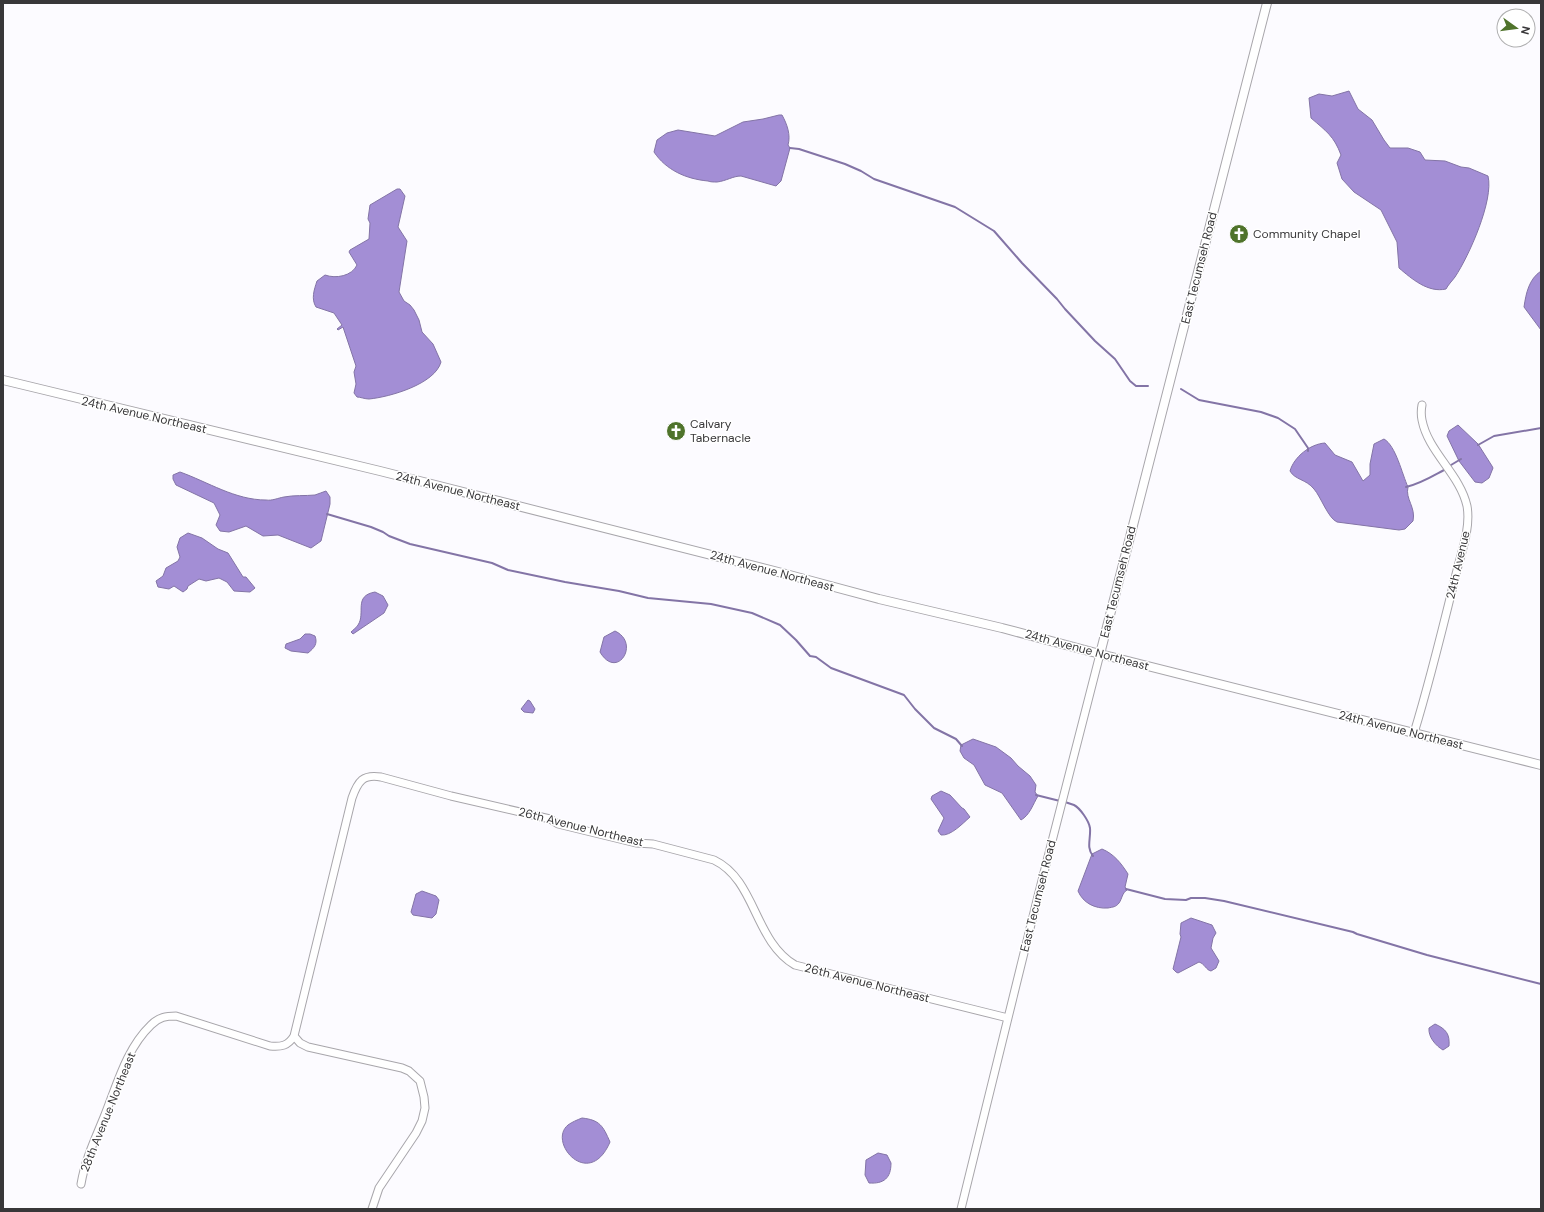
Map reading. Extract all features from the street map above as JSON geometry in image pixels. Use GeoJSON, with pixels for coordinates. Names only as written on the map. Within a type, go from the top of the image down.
{"type":"FeatureCollection","features":[{"type":"Feature","properties":{"kind":"street","name":"East Tecumseh Road"},"geometry":{"type":"LineString","coordinates":[[961,1209],[1065,789],[1267,3]]}},
{"type":"Feature","properties":{"kind":"street","name":"24th Avenue Northeast"},"geometry":{"type":"LineString","coordinates":[[3,380],[380,471],[782,573],[879,600],[1002,628],[1541,765]]}},
{"type":"Feature","properties":{"kind":"street","name":"24th Avenue"},"geometry":{"type":"LineString","coordinates":[[1414,733],[1449,604],[1468,520],[1465,499],[1456,480],[1428,437],[1424,428],[1421,416],[1422,405]]}},
{"type":"Feature","properties":{"kind":"street","name":"26th Avenue Northeast"},"geometry":{"type":"LineString","coordinates":[[294,1036],[352,798],[358,783],[368,776],[381,776],[451,796],[550,820],[558,824],[636,843],[653,844],[714,860],[722,864],[733,873],[774,946],[783,956],[795,965],[1008,1018]]}},
{"type":"Feature","properties":{"kind":"street","name":"28th Avenue Northeast"},"geometry":{"type":"LineString","coordinates":[[81,1184],[82,1174],[88,1156],[118,1080],[132,1051],[148,1029],[163,1016],[176,1016],[276,1047],[287,1045],[291,1042],[294,1036]]}},
{"type":"Feature","properties":{"kind":"street"},"geometry":{"type":"LineString","coordinates":[[294,1036],[300,1043],[308,1047],[402,1068],[420,1081],[425,1108],[422,1121],[416,1133],[379,1188],[372,1209]]}},
{"type":"Feature","properties":{"kind":"shaded area"},"geometry":{"type":"Polygon","coordinates":[[[1349,91],[1358,109],[1372,120],[1390,148],[1408,148],[1420,152],[1425,160],[1445,161],[1461,167],[1469,168],[1488,176],[1489,186],[1487,199],[1479,228],[1461,268],[1446,289],[1439,290],[1427,287],[1415,281],[1399,268],[1397,242],[1381,210],[1354,192],[1342,179],[1337,163],[1341,155],[1338,148],[1329,134],[1311,118],[1309,98],[1319,94],[1332,96],[1349,91]]]}},
{"type":"Feature","properties":{"kind":"shaded area"},"geometry":{"type":"Polygon","coordinates":[[[782,115],[787,126],[789,133],[788,145],[790,148],[781,181],[776,186],[741,176],[723,181],[711,182],[684,176],[664,164],[654,152],[657,140],[667,133],[678,130],[715,136],[743,122],[782,115]]]}},
{"type":"Feature","properties":{"kind":"shaded area"},"geometry":{"type":"Polygon","coordinates":[[[397,189],[400,189],[405,196],[398,227],[407,241],[399,292],[404,301],[414,310],[419,320],[422,332],[433,344],[441,362],[437,370],[430,377],[411,388],[378,398],[366,399],[357,397],[354,393],[356,384],[354,372],[356,366],[343,327],[338,330],[337,329],[342,325],[334,313],[316,307],[314,304],[314,294],[317,281],[325,275],[334,277],[343,276],[355,269],[357,265],[349,252],[369,239],[370,223],[368,219],[370,205],[397,189]]]}},
{"type":"Feature","properties":{"kind":"shaded area"},"geometry":{"type":"Polygon","coordinates":[[[1541,271],[1541,330],[1524,307],[1531,282],[1541,271]]]}},
{"type":"Feature","properties":{"kind":"shaded area"},"geometry":{"type":"Polygon","coordinates":[[[1458,425],[1478,444],[1493,468],[1489,478],[1482,483],[1475,482],[1459,461],[1447,436],[1449,431],[1458,425]]]}},
{"type":"Feature","properties":{"kind":"shaded area"},"geometry":{"type":"Polygon","coordinates":[[[1384,439],[1395,454],[1408,487],[1407,491],[1414,516],[1413,521],[1405,529],[1399,530],[1337,522],[1328,512],[1314,489],[1290,471],[1295,461],[1303,452],[1314,446],[1325,443],[1335,455],[1352,462],[1363,481],[1370,475],[1370,464],[1374,444],[1384,439]]]}},
{"type":"Feature","properties":{"kind":"shaded area"},"geometry":{"type":"Polygon","coordinates":[[[180,472],[233,494],[255,499],[270,500],[288,496],[315,495],[326,491],[330,497],[330,504],[321,541],[311,548],[278,535],[263,536],[246,526],[229,532],[220,531],[216,525],[220,515],[214,503],[176,485],[173,475],[180,472]]]}},
{"type":"Feature","properties":{"kind":"shaded area"},"geometry":{"type":"Polygon","coordinates":[[[188,533],[202,538],[218,549],[228,553],[243,577],[246,577],[255,588],[250,592],[234,591],[227,582],[219,578],[206,581],[199,579],[188,586],[183,592],[174,586],[169,589],[158,587],[156,581],[163,576],[166,568],[178,561],[180,557],[177,547],[180,538],[188,533]]]}},
{"type":"Feature","properties":{"kind":"shaded area"},"geometry":{"type":"Polygon","coordinates":[[[375,592],[383,596],[388,605],[384,613],[353,634],[351,632],[360,620],[361,606],[364,597],[375,592]]]}},
{"type":"Feature","properties":{"kind":"shaded area"},"geometry":{"type":"Polygon","coordinates":[[[615,631],[623,637],[626,643],[626,651],[624,657],[613,663],[607,660],[600,652],[604,637],[615,631]]]}},
{"type":"Feature","properties":{"kind":"shaded area"},"geometry":{"type":"Polygon","coordinates":[[[305,634],[315,636],[316,639],[315,646],[308,653],[291,651],[285,648],[286,644],[300,639],[305,634]]]}},
{"type":"Feature","properties":{"kind":"shaded area"},"geometry":{"type":"Polygon","coordinates":[[[528,700],[535,709],[533,713],[524,712],[521,709],[528,700]]]}},
{"type":"Feature","properties":{"kind":"shaded area"},"geometry":{"type":"Polygon","coordinates":[[[973,739],[996,747],[1011,758],[1030,776],[1036,785],[1035,792],[1038,796],[1029,812],[1021,820],[1002,793],[985,785],[974,765],[964,758],[960,751],[961,745],[973,739]]]}},
{"type":"Feature","properties":{"kind":"shaded area"},"geometry":{"type":"Polygon","coordinates":[[[941,791],[950,795],[970,817],[952,832],[945,835],[941,835],[938,831],[944,818],[931,799],[932,796],[941,791]]]}},
{"type":"Feature","properties":{"kind":"shaded area"},"geometry":{"type":"Polygon","coordinates":[[[1102,849],[1117,859],[1128,874],[1125,887],[1127,890],[1118,904],[1114,907],[1108,908],[1094,906],[1086,902],[1078,891],[1092,854],[1102,849]]]}},
{"type":"Feature","properties":{"kind":"shaded area"},"geometry":{"type":"Polygon","coordinates":[[[422,891],[436,896],[439,900],[436,914],[432,918],[413,915],[411,912],[416,894],[422,891]]]}},
{"type":"Feature","properties":{"kind":"shaded area"},"geometry":{"type":"Polygon","coordinates":[[[1191,918],[1212,925],[1216,933],[1213,938],[1211,948],[1219,961],[1216,968],[1211,971],[1199,962],[1178,973],[1173,969],[1181,937],[1181,923],[1191,918]]]}},
{"type":"Feature","properties":{"kind":"shaded area"},"geometry":{"type":"Polygon","coordinates":[[[1435,1024],[1445,1030],[1449,1038],[1449,1046],[1443,1050],[1435,1044],[1430,1035],[1429,1028],[1435,1024]]]}},
{"type":"Feature","properties":{"kind":"shaded area"},"geometry":{"type":"Polygon","coordinates":[[[582,1118],[597,1122],[603,1128],[610,1142],[601,1156],[592,1162],[582,1163],[573,1158],[567,1151],[563,1142],[563,1133],[568,1125],[582,1118]]]}},
{"type":"Feature","properties":{"kind":"shaded area"},"geometry":{"type":"Polygon","coordinates":[[[878,1153],[887,1155],[891,1163],[890,1173],[883,1181],[869,1183],[865,1175],[866,1160],[878,1153]]]}},
{"type":"Feature","properties":{"kind":"waterway"},"geometry":{"type":"LineString","coordinates":[[790,148],[799,149],[845,164],[874,179],[955,207],[994,231],[1095,341],[1115,359],[1130,381],[1136,386],[1148,386]]}},
{"type":"Feature","properties":{"kind":"waterway"},"geometry":{"type":"LineString","coordinates":[[1181,389],[1199,400],[1261,412],[1278,418],[1295,429],[1308,448],[1308,451]]}},
{"type":"Feature","properties":{"kind":"waterway"},"geometry":{"type":"LineString","coordinates":[[1478,445],[1494,436],[1541,428]]}},
{"type":"Feature","properties":{"kind":"waterway"},"geometry":{"type":"LineString","coordinates":[[1451,465],[1461,459]]}},
{"type":"Feature","properties":{"kind":"waterway"},"geometry":{"type":"LineString","coordinates":[[1406,487],[1421,482],[1444,470]]}},
{"type":"Feature","properties":{"kind":"waterway"},"geometry":{"type":"LineString","coordinates":[[327,514],[371,527],[410,544],[492,563],[508,570],[648,598],[711,604],[752,613],[780,625],[810,656],[816,657],[831,668],[904,695],[915,709],[934,728],[956,739],[962,746]]}},
{"type":"Feature","properties":{"kind":"waterway"},"geometry":{"type":"LineString","coordinates":[[1036,795],[1060,801]]}},
{"type":"Feature","properties":{"kind":"waterway"},"geometry":{"type":"LineString","coordinates":[[1065,802],[1074,805],[1086,818],[1090,828],[1089,843],[1093,856]]}},
{"type":"Feature","properties":{"kind":"waterway"},"geometry":{"type":"LineString","coordinates":[[1126,889],[1165,899],[1186,900],[1191,898],[1205,898],[1224,901],[1353,932],[1427,955],[1541,984]]}},
{"type":"Feature","properties":{"kind":"place","name":"Community Chapel"},"geometry":{"type":"Point","coordinates":[1239,234]}},
{"type":"Feature","properties":{"kind":"place","name":"Calvary Tabernacle"},"geometry":{"type":"Point","coordinates":[676,431]}}]}
